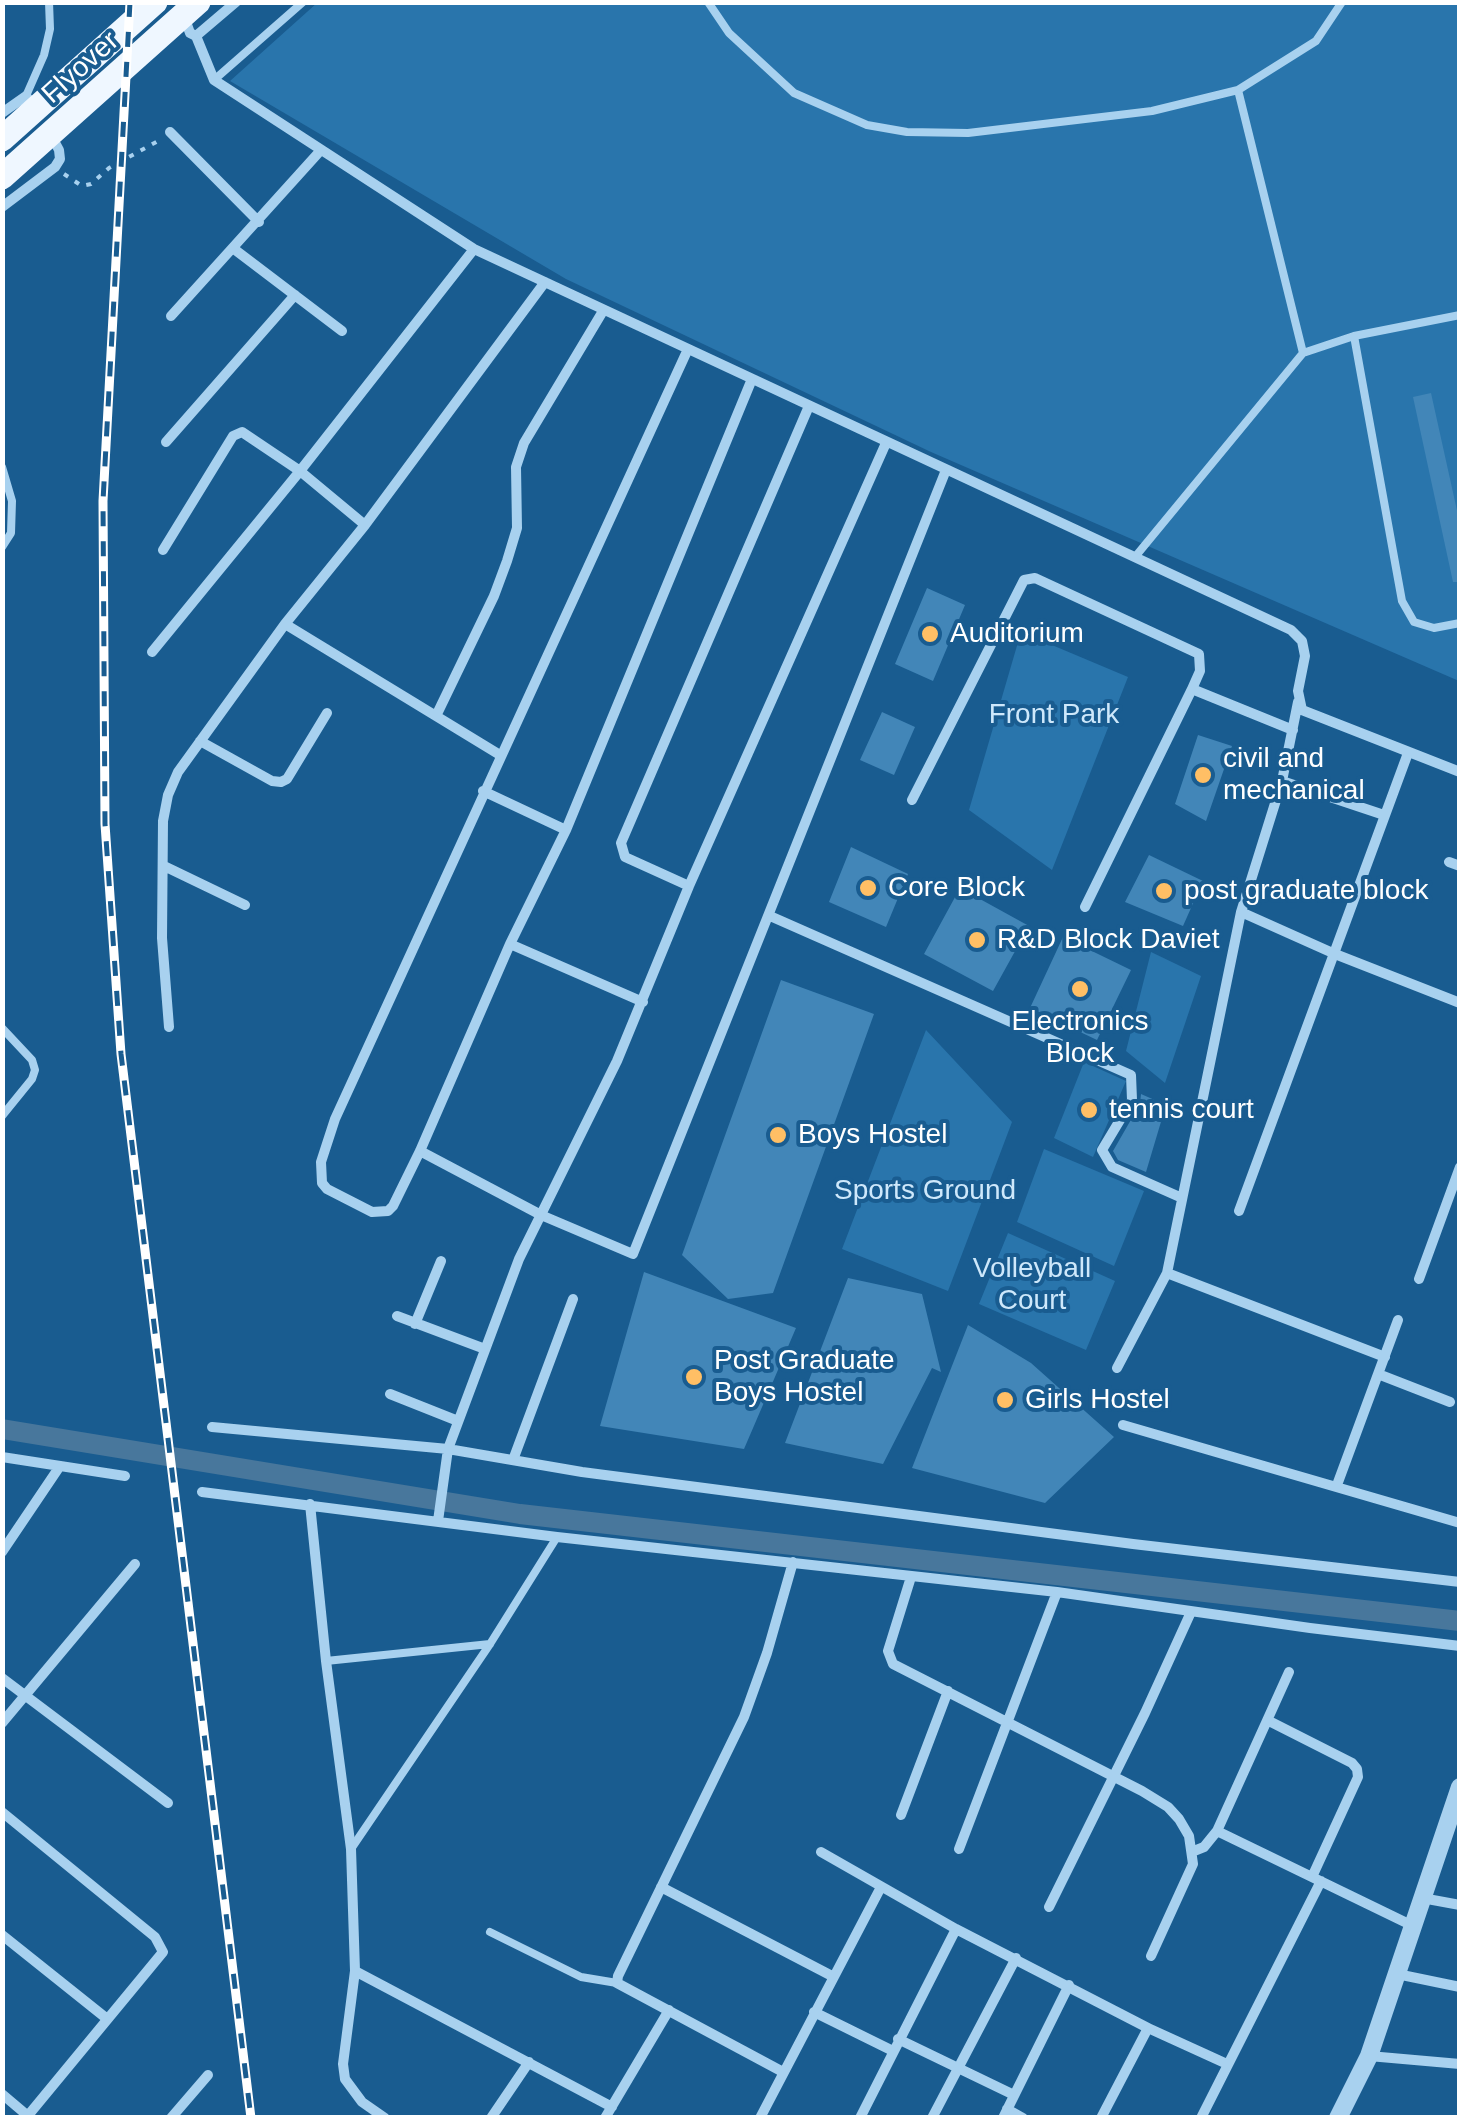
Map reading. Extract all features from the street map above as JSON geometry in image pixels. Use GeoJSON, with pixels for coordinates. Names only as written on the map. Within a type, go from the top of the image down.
{"type":"FeatureCollection","features":[{"type":"Feature","properties":{"kind":"main road","name":"Flyover"},"geometry":{"type":"LineString","coordinates":[[2,139],[155,2]]}},
{"type":"Feature","properties":{"kind":"main road","name":"Flyover"},"geometry":{"type":"LineString","coordinates":[[2,177],[198,2]]}},
{"type":"Feature","properties":{"kind":"street"},"geometry":{"type":"LineString","coordinates":[[180,2],[214,80],[474,249],[1290,630],[1302,641],[1305,656],[1282,780],[1241,912],[1166,1274],[1117,1368]]}},
{"type":"Feature","properties":{"kind":"street"},"geometry":{"type":"LineString","coordinates":[[196,36],[236,2]]}},
{"type":"Feature","properties":{"kind":"street"},"geometry":{"type":"LineString","coordinates":[[2,112],[26,96],[30,98],[59,150],[60,160],[2,208]]}},
{"type":"Feature","properties":{"kind":"street"},"geometry":{"type":"LineString","coordinates":[[170,132],[259,222]]}},
{"type":"Feature","properties":{"kind":"street"},"geometry":{"type":"LineString","coordinates":[[172,316],[321,150]]}},
{"type":"Feature","properties":{"kind":"street"},"geometry":{"type":"LineString","coordinates":[[152,652],[474,249]]}},
{"type":"Feature","properties":{"kind":"street"},"geometry":{"type":"LineString","coordinates":[[234,250],[342,331]]}},
{"type":"Feature","properties":{"kind":"street"},"geometry":{"type":"LineString","coordinates":[[169,1027],[162,938],[163,821],[178,772],[545,282]]}},
{"type":"Feature","properties":{"kind":"street"},"geometry":{"type":"LineString","coordinates":[[166,442],[296,295]]}},
{"type":"Feature","properties":{"kind":"street"},"geometry":{"type":"LineString","coordinates":[[436,716],[508,561],[517,528],[516,468],[524,443],[603,312]]}},
{"type":"Feature","properties":{"kind":"street"},"geometry":{"type":"LineString","coordinates":[[688,349],[335,1119],[321,1162],[322,1182],[327,1189],[372,1212],[388,1211],[420,1151],[510,944],[566,830],[752,379]]}},
{"type":"Feature","properties":{"kind":"street"},"geometry":{"type":"LineString","coordinates":[[689,886],[626,857],[622,844],[809,406]]}},
{"type":"Feature","properties":{"kind":"street"},"geometry":{"type":"LineString","coordinates":[[163,550],[237,433],[249,434],[365,525]]}},
{"type":"Feature","properties":{"kind":"street"},"geometry":{"type":"LineString","coordinates":[[438,1521],[448,1449],[520,1258],[643,1002],[689,886],[886,443]]}},
{"type":"Feature","properties":{"kind":"street"},"geometry":{"type":"LineString","coordinates":[[420,1151],[541,1215],[632,1254],[946,470]]}},
{"type":"Feature","properties":{"kind":"street"},"geometry":{"type":"LineString","coordinates":[[912,800],[1024,580],[1035,578],[1199,654],[1200,670],[1192,689],[1085,907]]}},
{"type":"Feature","properties":{"kind":"street"},"geometry":{"type":"LineString","coordinates":[[286,624],[500,755]]}},
{"type":"Feature","properties":{"kind":"street"},"geometry":{"type":"LineString","coordinates":[[1192,689],[1292,730]]}},
{"type":"Feature","properties":{"kind":"street"},"geometry":{"type":"LineString","coordinates":[[1298,702],[1310,715],[1460,772]]}},
{"type":"Feature","properties":{"kind":"street"},"geometry":{"type":"LineString","coordinates":[[200,742],[272,781],[282,782],[326,712]]}},
{"type":"Feature","properties":{"kind":"street"},"geometry":{"type":"LineString","coordinates":[[1239,1211],[1408,752]]}},
{"type":"Feature","properties":{"kind":"street"},"geometry":{"type":"LineString","coordinates":[[1282,780],[1384,815]]}},
{"type":"Feature","properties":{"kind":"street"},"geometry":{"type":"LineString","coordinates":[[484,791],[566,830]]}},
{"type":"Feature","properties":{"kind":"street"},"geometry":{"type":"LineString","coordinates":[[164,866],[245,905]]}},
{"type":"Feature","properties":{"kind":"street"},"geometry":{"type":"LineString","coordinates":[[1241,912],[1460,1003]]}},
{"type":"Feature","properties":{"kind":"street"},"geometry":{"type":"LineString","coordinates":[[770,916],[1131,1075],[1132,1100],[1102,1150],[1112,1168],[1182,1198]]}},
{"type":"Feature","properties":{"kind":"street"},"geometry":{"type":"LineString","coordinates":[[510,944],[643,1002]]}},
{"type":"Feature","properties":{"kind":"street"},"geometry":{"type":"LineString","coordinates":[[1420,1279],[1460,1168]]}},
{"type":"Feature","properties":{"kind":"street"},"geometry":{"type":"LineString","coordinates":[[415,1324],[441,1261]]}},
{"type":"Feature","properties":{"kind":"street"},"geometry":{"type":"LineString","coordinates":[[1166,1274],[1385,1357]]}},
{"type":"Feature","properties":{"kind":"street"},"geometry":{"type":"LineString","coordinates":[[513,1460],[573,1299]]}},
{"type":"Feature","properties":{"kind":"street"},"geometry":{"type":"LineString","coordinates":[[396,1316],[485,1349]]}},
{"type":"Feature","properties":{"kind":"street"},"geometry":{"type":"LineString","coordinates":[[1338,1485],[1398,1320]]}},
{"type":"Feature","properties":{"kind":"street"},"geometry":{"type":"LineString","coordinates":[[1378,1374],[1450,1402]]}},
{"type":"Feature","properties":{"kind":"street"},"geometry":{"type":"LineString","coordinates":[[390,1394],[458,1421]]}},
{"type":"Feature","properties":{"kind":"street"},"geometry":{"type":"LineString","coordinates":[[1123,1425],[1460,1523]]}},
{"type":"Feature","properties":{"kind":"street"},"geometry":{"type":"LineString","coordinates":[[212,1427],[448,1449],[1132,1544],[1460,1582]]}},
{"type":"Feature","properties":{"kind":"street"},"geometry":{"type":"LineString","coordinates":[[2,1457],[125,1476]]}},
{"type":"Feature","properties":{"kind":"street"},"geometry":{"type":"LineString","coordinates":[[2,1552],[60,1466]]}},
{"type":"Feature","properties":{"kind":"street"},"geometry":{"type":"LineString","coordinates":[[202,1492],[557,1537],[1057,1592],[1460,1646]]}},
{"type":"Feature","properties":{"kind":"street"},"geometry":{"type":"LineString","coordinates":[[310,1504],[351,1849],[356,1972],[343,2064],[351,2091],[385,2118]]}},
{"type":"Feature","properties":{"kind":"street"},"geometry":{"type":"LineString","coordinates":[[783,2072],[617,1983],[744,1717],[767,1653],[792,1562]]}},
{"type":"Feature","properties":{"kind":"street"},"geometry":{"type":"LineString","coordinates":[[2,1723],[135,1564]]}},
{"type":"Feature","properties":{"kind":"street"},"geometry":{"type":"LineString","coordinates":[[911,1577],[889,1658],[1168,1807],[1179,1819],[1194,1852],[1194,1864],[1152,1956]]}},
{"type":"Feature","properties":{"kind":"street"},"geometry":{"type":"LineString","coordinates":[[959,1849],[1057,1592]]}},
{"type":"Feature","properties":{"kind":"street"},"geometry":{"type":"LineString","coordinates":[[1049,1907],[1192,1612]]}},
{"type":"Feature","properties":{"kind":"street"},"geometry":{"type":"LineString","coordinates":[[1194,1852],[1204,1847],[1217,1831],[1290,1672]]}},
{"type":"Feature","properties":{"kind":"street"},"geometry":{"type":"LineString","coordinates":[[2,1678],[168,1804]]}},
{"type":"Feature","properties":{"kind":"street"},"geometry":{"type":"LineString","coordinates":[[901,1816],[948,1691]]}},
{"type":"Feature","properties":{"kind":"street"},"geometry":{"type":"LineString","coordinates":[[1201,2118],[1316,1879],[1358,1777],[1352,1762],[1269,1721]]}},
{"type":"Feature","properties":{"kind":"street"},"geometry":{"type":"LineString","coordinates":[[1340,2117],[1369,2056],[1455,1813],[1460,1787]]}},
{"type":"Feature","properties":{"kind":"street"},"geometry":{"type":"LineString","coordinates":[[2,1812],[160,1944],[161,1957],[27,2117],[2,2094]]}},
{"type":"Feature","properties":{"kind":"street"},"geometry":{"type":"LineString","coordinates":[[1217,1831],[1413,1926]]}},
{"type":"Feature","properties":{"kind":"street"},"geometry":{"type":"LineString","coordinates":[[822,1852],[956,1928],[1148,2028],[1227,2064]]}},
{"type":"Feature","properties":{"kind":"street"},"geometry":{"type":"LineString","coordinates":[[760,2118],[881,1887]]}},
{"type":"Feature","properties":{"kind":"street"},"geometry":{"type":"LineString","coordinates":[[661,1888],[832,1976]]}},
{"type":"Feature","properties":{"kind":"street"},"geometry":{"type":"LineString","coordinates":[[1422,1898],[1460,1905]]}},
{"type":"Feature","properties":{"kind":"street"},"geometry":{"type":"LineString","coordinates":[[860,2118],[956,1928]]}},
{"type":"Feature","properties":{"kind":"street"},"geometry":{"type":"LineString","coordinates":[[2,1935],[106,2018]]}},
{"type":"Feature","properties":{"kind":"street"},"geometry":{"type":"LineString","coordinates":[[932,2118],[1016,1958]]}},
{"type":"Feature","properties":{"kind":"street"},"geometry":{"type":"LineString","coordinates":[[356,1972],[612,2106]]}},
{"type":"Feature","properties":{"kind":"street"},"geometry":{"type":"LineString","coordinates":[[1397,1974],[1460,1986]]}},
{"type":"Feature","properties":{"kind":"street"},"geometry":{"type":"LineString","coordinates":[[1023,2118],[1005,2113],[1069,1986]]}},
{"type":"Feature","properties":{"kind":"street"},"geometry":{"type":"LineString","coordinates":[[605,2118],[669,2010]]}},
{"type":"Feature","properties":{"kind":"street"},"geometry":{"type":"LineString","coordinates":[[814,2012],[892,2051]]}},
{"type":"Feature","properties":{"kind":"street"},"geometry":{"type":"LineString","coordinates":[[1101,2118],[1148,2028]]}},
{"type":"Feature","properties":{"kind":"street"},"geometry":{"type":"LineString","coordinates":[[898,2040],[1012,2094]]}},
{"type":"Feature","properties":{"kind":"street"},"geometry":{"type":"LineString","coordinates":[[1369,2056],[1460,2064]]}},
{"type":"Feature","properties":{"kind":"street"},"geometry":{"type":"LineString","coordinates":[[491,2118],[528,2062]]}},
{"type":"Feature","properties":{"kind":"street"},"geometry":{"type":"LineString","coordinates":[[171,2118],[208,2076]]}},
{"type":"Feature","properties":{"kind":"lane"},"geometry":{"type":"LineString","coordinates":[[26,96],[47,42],[48,2]]}},
{"type":"Feature","properties":{"kind":"lane"},"geometry":{"type":"LineString","coordinates":[[214,80],[303,2]]}},
{"type":"Feature","properties":{"kind":"lane"},"geometry":{"type":"LineString","coordinates":[[708,2],[729,34],[794,93],[867,126],[907,132],[968,132],[1152,110],[1238,90],[1316,41],[1342,2]]}},
{"type":"Feature","properties":{"kind":"lane"},"geometry":{"type":"LineString","coordinates":[[1238,90],[1303,353]]}},
{"type":"Feature","properties":{"kind":"lane"},"geometry":{"type":"LineString","coordinates":[[1135,558],[1303,353],[1354,336],[1460,315]]}},
{"type":"Feature","properties":{"kind":"lane"},"geometry":{"type":"LineString","coordinates":[[1354,336],[1402,600],[1414,622],[1434,628],[1460,623]]}},
{"type":"Feature","properties":{"kind":"lane"},"geometry":{"type":"LineString","coordinates":[[2,466],[12,501],[10,534],[2,547]]}},
{"type":"Feature","properties":{"kind":"lane"},"geometry":{"type":"LineString","coordinates":[[2,1028],[32,1060],[36,1070],[2,1116]]}},
{"type":"Feature","properties":{"kind":"lane"},"geometry":{"type":"LineString","coordinates":[[351,1849],[490,1644],[557,1537]]}},
{"type":"Feature","properties":{"kind":"lane"},"geometry":{"type":"LineString","coordinates":[[326,1661],[490,1644]]}},
{"type":"Feature","properties":{"kind":"lane"},"geometry":{"type":"LineString","coordinates":[[490,1932],[581,1977],[617,1983]]}},
{"type":"Feature","properties":{"kind":"path"},"geometry":{"type":"LineString","coordinates":[[55,166],[74,182],[90,184],[109,168],[170,132]]}},
{"type":"Feature","properties":{"kind":"green space"},"geometry":{"type":"Polygon","coordinates":[[[317,3],[1459,3],[1459,681],[931,452],[566,279],[230,81],[317,3]]]}},
{"type":"Feature","properties":{"kind":"green space","name":"Front Park"},"geometry":{"type":"Polygon","coordinates":[[[1021,632],[1128,677],[1052,870],[969,810],[1021,632]]]}},
{"type":"Feature","properties":{"kind":"green space"},"geometry":{"type":"Polygon","coordinates":[[[1151,952],[1201,976],[1165,1083],[1126,1051],[1151,952]]]}},
{"type":"Feature","properties":{"kind":"green space","name":"Sports Ground"},"geometry":{"type":"Polygon","coordinates":[[[926,1030],[1012,1122],[948,1291],[842,1249],[926,1030]]]}},
{"type":"Feature","properties":{"kind":"green space","name":"tennis court"},"geometry":{"type":"Polygon","coordinates":[[[1084,1062],[1126,1081],[1093,1157],[1054,1138],[1084,1062]]]}},
{"type":"Feature","properties":{"kind":"green space"},"geometry":{"type":"Polygon","coordinates":[[[1044,1149],[1144,1191],[1114,1266],[1017,1222],[1044,1149]]]}},
{"type":"Feature","properties":{"kind":"green space","name":"Volleyball Court"},"geometry":{"type":"Polygon","coordinates":[[[1008,1233],[1115,1281],[1086,1350],[979,1304],[1008,1233]]]}},
{"type":"Feature","properties":{"kind":"building"},"geometry":{"type":"Polygon","coordinates":[[[1431,393],[1460,524],[1460,582],[1453,582],[1413,397],[1431,393]]]}},
{"type":"Feature","properties":{"kind":"building","name":"Auditorium"},"geometry":{"type":"Polygon","coordinates":[[[927,588],[965,605],[933,681],[895,664],[927,588]]]}},
{"type":"Feature","properties":{"kind":"building"},"geometry":{"type":"Polygon","coordinates":[[[882,712],[915,727],[894,775],[860,760],[882,712]]]}},
{"type":"Feature","properties":{"kind":"building","name":"civil and mechanical"},"geometry":{"type":"Polygon","coordinates":[[[1198,735],[1232,746],[1206,821],[1175,804],[1198,735]]]}},
{"type":"Feature","properties":{"kind":"building","name":"Core Block"},"geometry":{"type":"Polygon","coordinates":[[[851,847],[908,874],[886,927],[829,902],[851,847]]]}},
{"type":"Feature","properties":{"kind":"building","name":"post graduate block"},"geometry":{"type":"Polygon","coordinates":[[[1149,855],[1203,881],[1183,926],[1125,902],[1149,855]]]}},
{"type":"Feature","properties":{"kind":"building","name":"R&D Block Daviet"},"geometry":{"type":"Polygon","coordinates":[[[960,888],[1029,926],[993,991],[924,954],[960,888]]]}},
{"type":"Feature","properties":{"kind":"building","name":"Electronics Block"},"geometry":{"type":"Polygon","coordinates":[[[1063,937],[1131,970],[1097,1040],[1030,1008],[1063,937]]]}},
{"type":"Feature","properties":{"kind":"building","name":"Boys Hostel"},"geometry":{"type":"Polygon","coordinates":[[[781,980],[874,1014],[773,1293],[728,1299],[682,1255],[781,980]]]}},
{"type":"Feature","properties":{"kind":"building"},"geometry":{"type":"Polygon","coordinates":[[[1141,1094],[1166,1105],[1146,1172],[1118,1160],[1113,1151],[1140,1104],[1141,1094]]]}},
{"type":"Feature","properties":{"kind":"building","name":"Post Graduate Boys Hostel"},"geometry":{"type":"Polygon","coordinates":[[[644,1272],[796,1328],[744,1449],[600,1426],[644,1272]]]}},
{"type":"Feature","properties":{"kind":"building"},"geometry":{"type":"Polygon","coordinates":[[[848,1278],[922,1294],[941,1372],[932,1368],[883,1464],[785,1443],[848,1278]]]}},
{"type":"Feature","properties":{"kind":"building","name":"Girls Hostel"},"geometry":{"type":"Polygon","coordinates":[[[968,1325],[1031,1363],[1114,1437],[1045,1503],[912,1468],[968,1325]]]}},
{"type":"Feature","properties":{"kind":"waterway"},"geometry":{"type":"LineString","coordinates":[[2,1429],[520,1514],[1460,1621]]}},
{"type":"Feature","properties":{"kind":"railway"},"geometry":{"type":"LineString","coordinates":[[130,2],[103,501],[105,824],[121,1054],[251,2118]]}},
{"type":"Feature","properties":{"kind":"place","name":"Auditorium"},"geometry":{"type":"Point","coordinates":[930,634]}},
{"type":"Feature","properties":{"kind":"place","name":"civil and mechanical"},"geometry":{"type":"Point","coordinates":[1203,775]}},
{"type":"Feature","properties":{"kind":"place","name":"Core Block"},"geometry":{"type":"Point","coordinates":[868,888]}},
{"type":"Feature","properties":{"kind":"place","name":"post graduate block"},"geometry":{"type":"Point","coordinates":[1164,891]}},
{"type":"Feature","properties":{"kind":"place","name":"R&D Block Daviet"},"geometry":{"type":"Point","coordinates":[977,940]}},
{"type":"Feature","properties":{"kind":"place","name":"Electronics Block"},"geometry":{"type":"Point","coordinates":[1080,989]}},
{"type":"Feature","properties":{"kind":"place","name":"tennis court"},"geometry":{"type":"Point","coordinates":[1089,1110]}},
{"type":"Feature","properties":{"kind":"place","name":"Boys Hostel"},"geometry":{"type":"Point","coordinates":[778,1135]}},
{"type":"Feature","properties":{"kind":"place","name":"Post Graduate Boys Hostel"},"geometry":{"type":"Point","coordinates":[694,1377]}},
{"type":"Feature","properties":{"kind":"place","name":"Girls Hostel"},"geometry":{"type":"Point","coordinates":[1005,1400]}}]}
